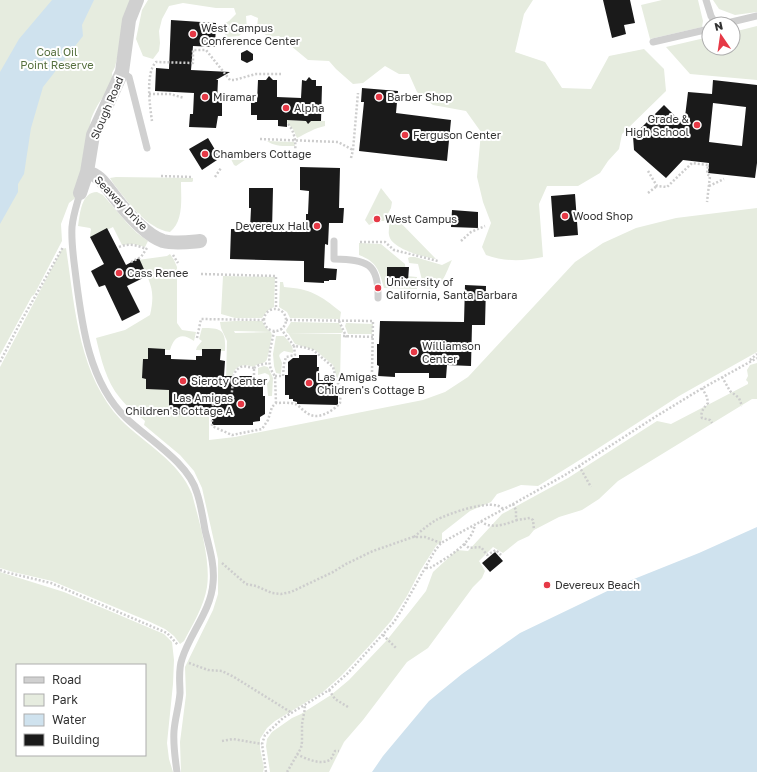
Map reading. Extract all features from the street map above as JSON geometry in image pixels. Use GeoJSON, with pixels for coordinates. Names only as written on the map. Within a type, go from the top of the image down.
{"type":"FeatureCollection","features":[{"type":"Feature","properties":{"kind":"street","name":"Slough Road"},"geometry":{"type":"LineString","coordinates":[[80,193],[87,172],[93,135],[122,72],[129,20],[137,0]]}},
{"type":"Feature","properties":{"kind":"street","name":"Seaway Drive"},"geometry":{"type":"LineString","coordinates":[[87,172],[98,176],[131,216],[153,236],[164,241],[171,242],[200,241]]}},
{"type":"Feature","properties":{"kind":"lane"},"geometry":{"type":"LineString","coordinates":[[706,0],[710,16]]}},
{"type":"Feature","properties":{"kind":"lane"},"geometry":{"type":"LineString","coordinates":[[741,20],[757,16]]}},
{"type":"Feature","properties":{"kind":"lane"},"geometry":{"type":"LineString","coordinates":[[653,42],[701,31]]}},
{"type":"Feature","properties":{"kind":"lane"},"geometry":{"type":"LineString","coordinates":[[122,72],[129,76],[147,148]]}},
{"type":"Feature","properties":{"kind":"lane"},"geometry":{"type":"LineString","coordinates":[[80,193],[72,226],[72,244],[80,307],[85,335],[93,364],[112,400],[126,417],[179,464],[191,478],[197,492],[212,561],[213,584],[205,610],[181,660],[180,693],[174,733],[174,751],[177,772]]}},
{"type":"Feature","properties":{"kind":"lane"},"geometry":{"type":"LineString","coordinates":[[334,241],[334,259],[358,260],[372,268],[376,276],[378,286],[378,298]]}},
{"type":"Feature","properties":{"kind":"path"},"geometry":{"type":"LineString","coordinates":[[152,121],[149,94],[150,71],[156,62],[193,63],[193,50],[206,50],[230,80],[256,74],[281,74]]}},
{"type":"Feature","properties":{"kind":"path"},"geometry":{"type":"LineString","coordinates":[[351,158],[358,93]]}},
{"type":"Feature","properties":{"kind":"path"},"geometry":{"type":"LineString","coordinates":[[149,94],[170,94],[184,98]]}},
{"type":"Feature","properties":{"kind":"path"},"geometry":{"type":"LineString","coordinates":[[288,124],[292,130],[295,140],[295,153]]}},
{"type":"Feature","properties":{"kind":"path"},"geometry":{"type":"LineString","coordinates":[[260,139],[338,142],[353,150]]}},
{"type":"Feature","properties":{"kind":"path"},"geometry":{"type":"LineString","coordinates":[[648,193],[658,186],[667,187],[692,163],[708,165],[708,174],[710,176],[707,202]]}},
{"type":"Feature","properties":{"kind":"path"},"geometry":{"type":"LineString","coordinates":[[215,177],[221,168]]}},
{"type":"Feature","properties":{"kind":"path"},"geometry":{"type":"LineString","coordinates":[[648,171],[658,186]]}},
{"type":"Feature","properties":{"kind":"path"},"geometry":{"type":"LineString","coordinates":[[161,176],[193,177]]}},
{"type":"Feature","properties":{"kind":"path"},"geometry":{"type":"LineString","coordinates":[[709,186],[724,179]]}},
{"type":"Feature","properties":{"kind":"path"},"geometry":{"type":"LineString","coordinates":[[460,241],[471,232],[485,226]]}},
{"type":"Feature","properties":{"kind":"path"},"geometry":{"type":"LineString","coordinates":[[360,242],[385,242],[394,250],[438,261]]}},
{"type":"Feature","properties":{"kind":"path"},"geometry":{"type":"LineString","coordinates":[[0,362],[53,263],[65,245]]}},
{"type":"Feature","properties":{"kind":"path"},"geometry":{"type":"LineString","coordinates":[[119,247],[129,245],[147,248],[141,257],[131,262]]}},
{"type":"Feature","properties":{"kind":"path"},"geometry":{"type":"LineString","coordinates":[[201,274],[276,276],[276,309]]}},
{"type":"Feature","properties":{"kind":"path"},"geometry":{"type":"LineString","coordinates":[[276,309],[284,314],[286,324],[281,329],[274,331],[266,326],[265,320],[269,311],[276,309]]}},
{"type":"Feature","properties":{"kind":"path"},"geometry":{"type":"LineString","coordinates":[[197,338],[201,319],[265,320]]}},
{"type":"Feature","properties":{"kind":"path"},"geometry":{"type":"LineString","coordinates":[[286,320],[373,321],[372,373]]}},
{"type":"Feature","properties":{"kind":"path"},"geometry":{"type":"LineString","coordinates":[[340,321],[345,337],[373,336]]}},
{"type":"Feature","properties":{"kind":"path"},"geometry":{"type":"LineString","coordinates":[[275,376],[283,376],[284,359],[286,356],[295,355],[294,346],[281,329]]}},
{"type":"Feature","properties":{"kind":"path"},"geometry":{"type":"LineString","coordinates":[[269,363],[259,365],[254,368],[246,366],[238,368],[235,371],[231,398],[217,399],[213,404],[212,426],[232,435],[262,429],[268,420],[272,407],[276,403],[275,376],[272,373],[269,363],[274,331]]}},
{"type":"Feature","properties":{"kind":"path"},"geometry":{"type":"LineString","coordinates":[[276,403],[296,404],[309,415],[315,417],[330,411],[340,403],[341,388],[337,382],[333,367],[313,350],[294,346]]}},
{"type":"Feature","properties":{"kind":"path"},"geometry":{"type":"LineString","coordinates":[[746,363],[757,354]]}},
{"type":"Feature","properties":{"kind":"path"},"geometry":{"type":"LineString","coordinates":[[266,772],[262,744],[265,735],[284,718],[329,690],[348,673],[383,635],[401,611],[434,552],[441,543],[503,510],[579,466],[702,388],[757,358]]}},
{"type":"Feature","properties":{"kind":"path"},"geometry":{"type":"LineString","coordinates":[[254,368],[254,375]]}},
{"type":"Feature","properties":{"kind":"path"},"geometry":{"type":"LineString","coordinates":[[722,376],[730,391],[739,398],[742,406]]}},
{"type":"Feature","properties":{"kind":"path"},"geometry":{"type":"LineString","coordinates":[[702,388],[707,397],[708,403],[701,415],[702,418],[710,420],[712,423]]}},
{"type":"Feature","properties":{"kind":"path"},"geometry":{"type":"LineString","coordinates":[[579,466],[591,487]]}},
{"type":"Feature","properties":{"kind":"path"},"geometry":{"type":"LineString","coordinates":[[513,504],[516,510],[517,520]]}},
{"type":"Feature","properties":{"kind":"path"},"geometry":{"type":"LineString","coordinates":[[217,561],[223,563],[246,584],[256,586],[272,594],[284,594],[333,572],[373,551],[413,537],[444,516],[471,508],[496,505],[503,510]]}},
{"type":"Feature","properties":{"kind":"path"},"geometry":{"type":"LineString","coordinates":[[481,521],[487,526],[530,518],[533,520],[534,530]]}},
{"type":"Feature","properties":{"kind":"path"},"geometry":{"type":"LineString","coordinates":[[425,568],[430,568],[464,544],[472,532],[475,524]]}},
{"type":"Feature","properties":{"kind":"path"},"geometry":{"type":"LineString","coordinates":[[413,537],[425,537],[441,543]]}},
{"type":"Feature","properties":{"kind":"path"},"geometry":{"type":"LineString","coordinates":[[464,544],[468,548],[481,547],[487,556],[496,550],[500,555]]}},
{"type":"Feature","properties":{"kind":"path"},"geometry":{"type":"LineString","coordinates":[[0,570],[51,583],[138,620],[167,633],[179,646],[185,649]]}},
{"type":"Feature","properties":{"kind":"path"},"geometry":{"type":"LineString","coordinates":[[383,635],[397,649]]}},
{"type":"Feature","properties":{"kind":"path"},"geometry":{"type":"LineString","coordinates":[[181,660],[208,670],[222,671],[290,710],[292,713]]}},
{"type":"Feature","properties":{"kind":"path"},"geometry":{"type":"LineString","coordinates":[[329,690],[335,699],[348,707]]}},
{"type":"Feature","properties":{"kind":"path"},"geometry":{"type":"LineString","coordinates":[[287,772],[302,742],[304,706]]}},
{"type":"Feature","properties":{"kind":"path"},"geometry":{"type":"LineString","coordinates":[[222,741],[233,739],[262,744]]}},
{"type":"Feature","properties":{"kind":"path"},"geometry":{"type":"LineString","coordinates":[[297,754],[303,758],[325,762],[331,759],[335,751],[339,751]]}},
{"type":"Feature","properties":{"kind":"green space","name":"Coal Oil Point Reserve"},"geometry":{"type":"Polygon","coordinates":[[[0,0],[131,0],[115,67],[112,73],[114,86],[100,101],[91,119],[78,196],[69,203],[61,224],[62,241],[34,295],[32,296],[0,355],[0,0]]]}},
{"type":"Feature","properties":{"kind":"green space"},"geometry":{"type":"Polygon","coordinates":[[[148,0],[533,0],[524,14],[515,52],[545,62],[562,88],[591,89],[609,56],[644,49],[664,69],[666,91],[622,134],[619,149],[600,173],[578,186],[547,186],[539,204],[543,257],[521,260],[501,259],[486,255],[482,247],[491,223],[483,202],[477,177],[481,132],[466,111],[433,105],[417,92],[409,74],[399,74],[385,66],[363,83],[353,84],[329,61],[308,60],[279,36],[268,37],[257,27],[258,18],[251,15],[246,16],[247,29],[239,36],[227,37],[219,26],[229,21],[236,14],[234,8],[216,8],[183,3],[169,6],[162,19],[159,31],[159,51],[153,59],[143,56],[136,39],[142,10],[148,0]]]}},
{"type":"Feature","properties":{"kind":"green space"},"geometry":{"type":"Polygon","coordinates":[[[662,0],[698,0],[702,16],[701,27],[650,39],[641,5],[662,0]]]}},
{"type":"Feature","properties":{"kind":"green space"},"geometry":{"type":"Polygon","coordinates":[[[713,0],[757,0],[757,12],[735,15],[719,9],[713,0]]]}},
{"type":"Feature","properties":{"kind":"green space"},"geometry":{"type":"Polygon","coordinates":[[[757,26],[757,80],[690,74],[666,47],[701,39],[701,56],[741,56],[741,30],[757,26]]]}},
{"type":"Feature","properties":{"kind":"green space"},"geometry":{"type":"Polygon","coordinates":[[[286,120],[325,121],[325,126],[314,129],[297,138],[293,129],[286,122],[286,120]]]}},
{"type":"Feature","properties":{"kind":"green space"},"geometry":{"type":"Polygon","coordinates":[[[267,141],[294,142],[295,146],[277,145],[267,141]]]}},
{"type":"Feature","properties":{"kind":"green space"},"geometry":{"type":"Polygon","coordinates":[[[255,153],[236,166],[229,155],[255,153]]]}},
{"type":"Feature","properties":{"kind":"green space"},"geometry":{"type":"Polygon","coordinates":[[[110,178],[193,178],[193,181],[181,182],[180,216],[178,222],[170,232],[153,226],[131,206],[110,178]]]}},
{"type":"Feature","properties":{"kind":"green space"},"geometry":{"type":"Polygon","coordinates":[[[381,188],[392,202],[391,208],[384,221],[377,221],[369,225],[365,220],[381,188]]]}},
{"type":"Feature","properties":{"kind":"green space"},"geometry":{"type":"Polygon","coordinates":[[[97,192],[103,195],[127,223],[148,241],[145,247],[133,244],[122,245],[113,227],[91,238],[90,228],[78,226],[84,200],[92,193],[97,192]]]}},
{"type":"Feature","properties":{"kind":"green space"},"geometry":{"type":"Polygon","coordinates":[[[757,208],[757,352],[679,396],[538,486],[521,485],[497,494],[491,502],[470,511],[442,533],[442,540],[436,546],[420,571],[407,596],[391,621],[370,645],[342,675],[323,692],[275,721],[267,728],[260,739],[260,748],[264,768],[263,772],[181,772],[180,742],[186,695],[185,667],[213,610],[218,594],[218,559],[202,488],[194,471],[180,455],[144,425],[145,421],[120,398],[111,384],[102,362],[96,338],[125,330],[150,315],[152,306],[151,286],[138,260],[167,256],[170,254],[177,267],[177,323],[182,330],[196,332],[194,341],[190,338],[182,336],[174,341],[170,350],[150,350],[150,361],[226,380],[227,341],[220,322],[262,321],[266,328],[271,332],[272,335],[267,360],[254,367],[246,365],[240,366],[236,369],[233,373],[230,397],[209,405],[209,440],[235,437],[423,400],[445,392],[468,377],[575,262],[603,243],[636,228],[676,218],[757,208]],[[234,331],[235,333],[271,332],[234,331]]]}},
{"type":"Feature","properties":{"kind":"green space"},"geometry":{"type":"Polygon","coordinates":[[[394,217],[436,259],[409,252],[391,240],[389,233],[389,222],[394,217]]]}},
{"type":"Feature","properties":{"kind":"green space"},"geometry":{"type":"Polygon","coordinates":[[[359,243],[381,244],[405,264],[406,276],[417,277],[417,289],[384,288],[379,271],[374,264],[359,255],[359,243]]]}},
{"type":"Feature","properties":{"kind":"green space"},"geometry":{"type":"Polygon","coordinates":[[[66,248],[72,293],[81,339],[87,361],[96,382],[107,402],[121,420],[170,462],[186,482],[192,494],[206,553],[208,576],[206,594],[198,615],[184,641],[180,644],[174,636],[165,629],[148,621],[52,581],[0,568],[0,367],[62,249],[66,248]]]}},
{"type":"Feature","properties":{"kind":"green space"},"geometry":{"type":"Polygon","coordinates":[[[415,257],[442,265],[452,260],[445,276],[437,286],[434,288],[424,288],[418,264],[409,263],[408,258],[415,257]]]}},
{"type":"Feature","properties":{"kind":"green space"},"geometry":{"type":"Polygon","coordinates":[[[223,276],[275,277],[274,307],[267,311],[262,318],[235,318],[221,314],[223,276]]]}},
{"type":"Feature","properties":{"kind":"green space"},"geometry":{"type":"Polygon","coordinates":[[[280,282],[283,282],[284,287],[301,289],[321,297],[341,312],[340,319],[290,318],[287,312],[279,307],[280,282]]]}},
{"type":"Feature","properties":{"kind":"green space"},"geometry":{"type":"Polygon","coordinates":[[[291,322],[339,323],[343,332],[287,333],[286,330],[291,322]]]}},
{"type":"Feature","properties":{"kind":"green space"},"geometry":{"type":"Polygon","coordinates":[[[346,323],[373,324],[372,334],[348,334],[345,326],[346,323]]]}},
{"type":"Feature","properties":{"kind":"green space"},"geometry":{"type":"Polygon","coordinates":[[[202,328],[218,330],[223,334],[225,339],[225,351],[196,350],[202,341],[199,339],[202,328]]]}},
{"type":"Feature","properties":{"kind":"green space"},"geometry":{"type":"Polygon","coordinates":[[[288,333],[341,334],[340,382],[338,382],[333,365],[315,350],[295,344],[288,333]]]}},
{"type":"Feature","properties":{"kind":"green space"},"geometry":{"type":"Polygon","coordinates":[[[276,336],[284,336],[293,348],[293,353],[284,351],[279,355],[282,363],[281,374],[276,373],[274,366],[273,354],[276,336]]]}},
{"type":"Feature","properties":{"kind":"green space"},"geometry":{"type":"Polygon","coordinates":[[[757,363],[757,399],[752,399],[618,481],[599,499],[582,510],[559,517],[534,530],[529,536],[518,541],[503,553],[493,547],[479,561],[485,571],[482,578],[473,587],[428,648],[407,662],[363,720],[344,742],[329,772],[270,772],[266,746],[267,739],[272,732],[292,718],[331,695],[349,680],[387,640],[426,591],[433,572],[457,550],[468,551],[502,514],[568,478],[657,421],[671,424],[748,384],[746,380],[748,376],[747,370],[750,365],[757,363]]]}},
{"type":"Feature","properties":{"kind":"green space"},"geometry":{"type":"Polygon","coordinates":[[[264,366],[268,367],[273,378],[272,396],[268,396],[267,384],[270,379],[269,375],[265,373],[258,375],[258,368],[264,366]]]}},
{"type":"Feature","properties":{"kind":"green space"},"geometry":{"type":"Polygon","coordinates":[[[0,572],[64,592],[164,634],[172,642],[174,660],[173,684],[167,743],[169,759],[173,772],[0,772],[0,572]]]}},
{"type":"Feature","properties":{"kind":"water"},"geometry":{"type":"Polygon","coordinates":[[[52,0],[94,0],[82,25],[83,36],[43,87],[31,128],[24,174],[18,184],[18,192],[0,224],[0,72],[19,39],[52,0]]]}},
{"type":"Feature","properties":{"kind":"water"},"geometry":{"type":"Polygon","coordinates":[[[757,527],[757,772],[372,772],[383,756],[429,701],[462,674],[520,633],[624,583],[699,553],[757,527]]]}},
{"type":"Feature","properties":{"kind":"building"},"geometry":{"type":"Polygon","coordinates":[[[603,0],[630,0],[635,23],[624,25],[626,34],[612,38],[603,0]]]}},
{"type":"Feature","properties":{"kind":"building"},"geometry":{"type":"Polygon","coordinates":[[[171,20],[216,23],[215,47],[193,46],[191,70],[230,72],[216,80],[218,80],[217,101],[222,102],[222,116],[218,116],[216,128],[189,127],[190,114],[193,114],[194,93],[155,91],[156,68],[169,69],[171,20]]]}},
{"type":"Feature","properties":{"kind":"building"},"geometry":{"type":"Polygon","coordinates":[[[247,50],[253,54],[253,60],[247,63],[241,60],[241,53],[247,50]]]}},
{"type":"Feature","properties":{"kind":"building","name":"Alpha"},"geometry":{"type":"Polygon","coordinates":[[[269,76],[273,80],[277,80],[277,97],[301,98],[302,80],[306,81],[309,77],[312,80],[316,80],[316,86],[322,86],[321,121],[311,121],[308,124],[306,121],[287,120],[287,127],[278,126],[278,120],[257,120],[257,115],[251,115],[251,102],[257,102],[258,80],[266,80],[269,76]]]}},
{"type":"Feature","properties":{"kind":"building","name":"Grade & High School"},"geometry":{"type":"Polygon","coordinates":[[[713,80],[757,85],[757,163],[755,178],[708,173],[709,163],[683,160],[666,178],[634,150],[633,136],[664,105],[684,125],[688,92],[712,94],[713,80]],[[713,103],[709,142],[742,146],[746,107],[713,103]]]}},
{"type":"Feature","properties":{"kind":"building","name":"Ferguson Center"},"geometry":{"type":"Polygon","coordinates":[[[362,88],[398,91],[396,113],[451,120],[447,161],[359,151],[364,102],[361,102],[362,88]]]}},
{"type":"Feature","properties":{"kind":"building","name":"Chambers Cottage"},"geometry":{"type":"Polygon","coordinates":[[[208,138],[220,158],[202,170],[189,149],[208,138]]]}},
{"type":"Feature","properties":{"kind":"building","name":"Devereux Hall"},"geometry":{"type":"Polygon","coordinates":[[[300,167],[340,168],[339,208],[344,208],[343,223],[329,223],[328,245],[325,244],[324,268],[337,269],[336,280],[324,281],[324,283],[304,282],[304,261],[230,259],[231,229],[250,229],[251,208],[249,208],[249,188],[273,188],[272,231],[306,232],[306,214],[308,214],[309,191],[300,190],[300,167]]]}},
{"type":"Feature","properties":{"kind":"building","name":"Wood Shop"},"geometry":{"type":"Polygon","coordinates":[[[575,194],[578,235],[554,237],[551,196],[575,194]]]}},
{"type":"Feature","properties":{"kind":"building"},"geometry":{"type":"Polygon","coordinates":[[[452,210],[478,212],[478,228],[451,227],[452,210]]]}},
{"type":"Feature","properties":{"kind":"building","name":"Cass Renee"},"geometry":{"type":"Polygon","coordinates":[[[107,228],[126,265],[139,258],[147,276],[127,286],[140,312],[122,321],[105,285],[99,287],[91,271],[104,264],[90,237],[107,228]]]}},
{"type":"Feature","properties":{"kind":"building"},"geometry":{"type":"Polygon","coordinates":[[[387,267],[409,267],[408,281],[387,281],[387,267]]]}},
{"type":"Feature","properties":{"kind":"building","name":"Williamson Center"},"geometry":{"type":"Polygon","coordinates":[[[465,285],[486,286],[485,325],[472,325],[471,366],[447,365],[446,378],[429,378],[429,373],[395,373],[395,377],[378,376],[379,366],[377,365],[377,344],[379,344],[380,321],[464,322],[465,285]]]}},
{"type":"Feature","properties":{"kind":"building"},"geometry":{"type":"Polygon","coordinates":[[[148,348],[165,349],[165,355],[171,355],[171,359],[196,360],[196,356],[202,356],[202,349],[221,349],[220,360],[225,361],[224,376],[252,376],[252,379],[258,379],[263,384],[265,414],[260,417],[260,421],[253,422],[253,425],[212,425],[212,415],[169,414],[169,390],[146,389],[146,379],[142,378],[143,359],[148,359],[148,348]]]}},
{"type":"Feature","properties":{"kind":"building","name":"Las Amigas Children's Cottage B"},"geometry":{"type":"Polygon","coordinates":[[[299,355],[317,355],[317,367],[319,367],[318,379],[333,379],[333,386],[338,386],[338,405],[297,404],[297,402],[293,401],[293,399],[289,399],[289,395],[285,395],[285,375],[288,375],[288,362],[293,358],[299,358],[299,355]]]}},
{"type":"Feature","properties":{"kind":"building"},"geometry":{"type":"Polygon","coordinates":[[[495,552],[503,561],[490,572],[482,563],[495,552]]]}},
{"type":"Feature","properties":{"kind":"place","name":"West Campus Conference Center"},"geometry":{"type":"Point","coordinates":[193,34]}},
{"type":"Feature","properties":{"kind":"place","name":"Miramar"},"geometry":{"type":"Point","coordinates":[205,97]}},
{"type":"Feature","properties":{"kind":"place","name":"Barber Shop"},"geometry":{"type":"Point","coordinates":[379,97]}},
{"type":"Feature","properties":{"kind":"place","name":"Alpha"},"geometry":{"type":"Point","coordinates":[286,108]}},
{"type":"Feature","properties":{"kind":"place","name":"Grade & High School"},"geometry":{"type":"Point","coordinates":[697,125]}},
{"type":"Feature","properties":{"kind":"place","name":"Ferguson Center"},"geometry":{"type":"Point","coordinates":[405,135]}},
{"type":"Feature","properties":{"kind":"place","name":"Chambers Cottage"},"geometry":{"type":"Point","coordinates":[205,154]}},
{"type":"Feature","properties":{"kind":"place","name":"Wood Shop"},"geometry":{"type":"Point","coordinates":[565,216]}},
{"type":"Feature","properties":{"kind":"place","name":"West Campus"},"geometry":{"type":"Point","coordinates":[377,219]}},
{"type":"Feature","properties":{"kind":"place","name":"Devereux Hall"},"geometry":{"type":"Point","coordinates":[317,226]}},
{"type":"Feature","properties":{"kind":"place","name":"Cass Renee"},"geometry":{"type":"Point","coordinates":[119,273]}},
{"type":"Feature","properties":{"kind":"place","name":"University of California, Santa Barbara"},"geometry":{"type":"Point","coordinates":[378,288]}},
{"type":"Feature","properties":{"kind":"place","name":"Williamson Center"},"geometry":{"type":"Point","coordinates":[414,352]}},
{"type":"Feature","properties":{"kind":"place","name":"Sieroty Center"},"geometry":{"type":"Point","coordinates":[183,381]}},
{"type":"Feature","properties":{"kind":"place","name":"Las Amigas Children's Cottage B"},"geometry":{"type":"Point","coordinates":[309,383]}},
{"type":"Feature","properties":{"kind":"place","name":"Las Amigas Children's Cottage A"},"geometry":{"type":"Point","coordinates":[241,404]}},
{"type":"Feature","properties":{"kind":"place","name":"Devereux Beach"},"geometry":{"type":"Point","coordinates":[547,585]}}]}
